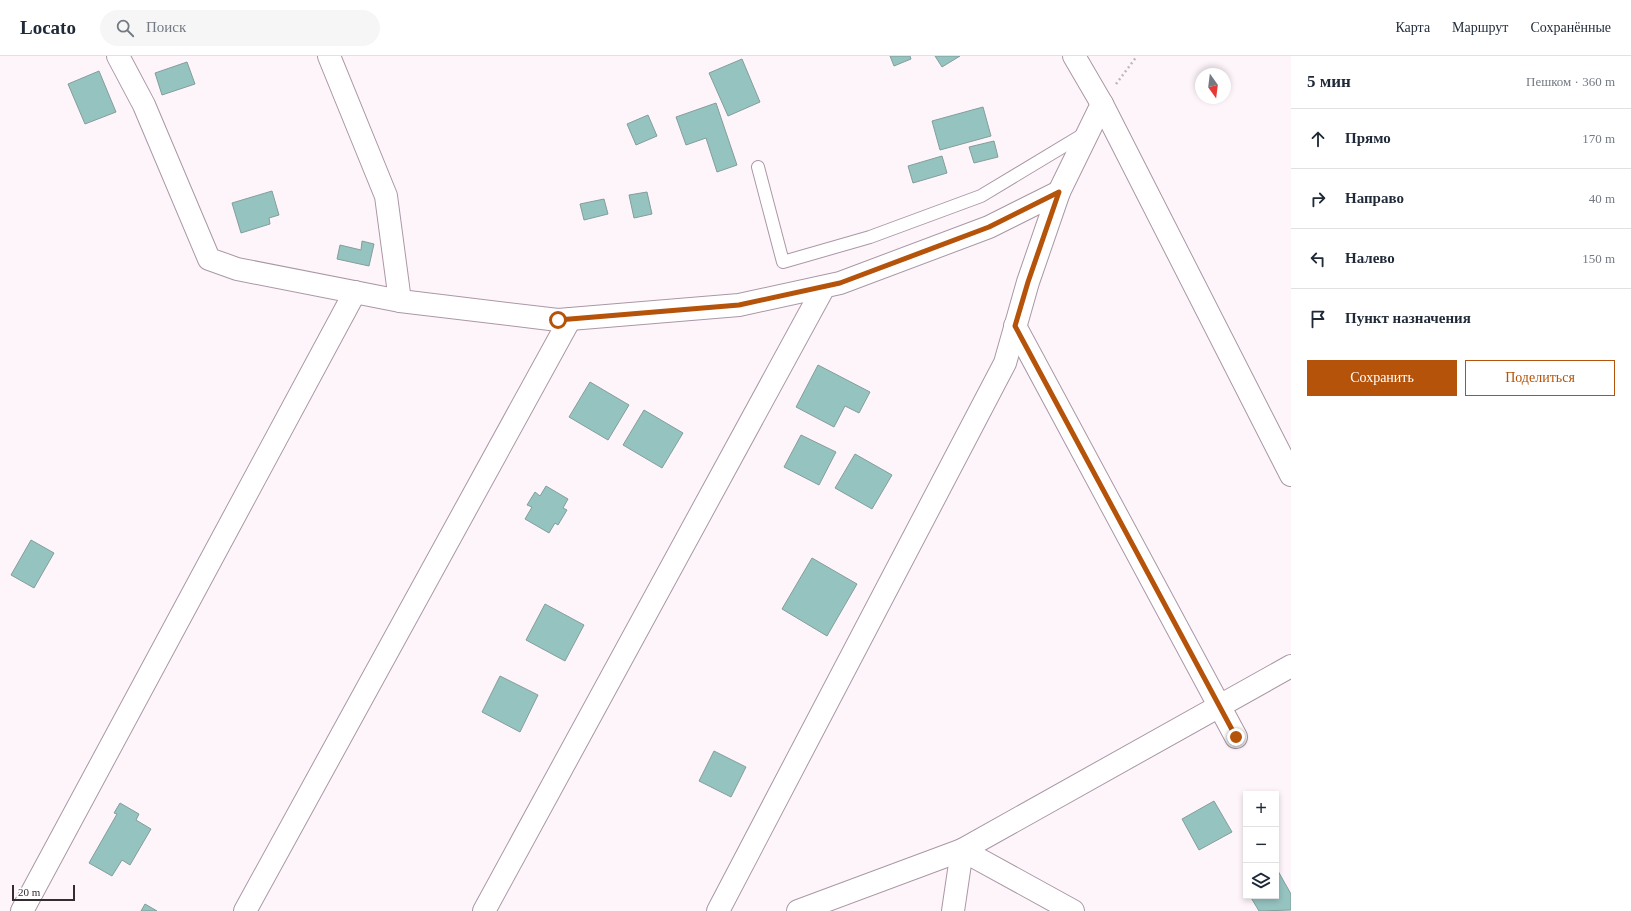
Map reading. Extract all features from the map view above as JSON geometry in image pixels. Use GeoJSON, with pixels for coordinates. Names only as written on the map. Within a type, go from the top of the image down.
{"type":"FeatureCollection","features":[{"type":"Feature","properties":{"kind":"street"},"geometry":{"type":"LineString","coordinates":[[118,56],[144,105],[209,259],[237,269],[400,301],[558,320],[739,305],[840,283],[989,227],[1059,192]]}},
{"type":"Feature","properties":{"kind":"street"},"geometry":{"type":"LineString","coordinates":[[328,56],[386,196],[400,301]]}},
{"type":"Feature","properties":{"kind":"street"},"geometry":{"type":"LineString","coordinates":[[1074,56],[1102,104],[1291,475]]}},
{"type":"Feature","properties":{"kind":"street"},"geometry":{"type":"LineString","coordinates":[[718,911],[1005,364],[1028,282],[1059,192],[1102,104]]}},
{"type":"Feature","properties":{"kind":"street"},"geometry":{"type":"LineString","coordinates":[[484,911],[824,287]]}},
{"type":"Feature","properties":{"kind":"street"},"geometry":{"type":"LineString","coordinates":[[22,911],[355,292]]}},
{"type":"Feature","properties":{"kind":"street"},"geometry":{"type":"LineString","coordinates":[[245,911],[570,319]]}},
{"type":"Feature","properties":{"kind":"street"},"geometry":{"type":"LineString","coordinates":[[1015,326],[1236,737]]}},
{"type":"Feature","properties":{"kind":"street"},"geometry":{"type":"LineString","coordinates":[[798,911],[962,850],[1291,666]]}},
{"type":"Feature","properties":{"kind":"street"},"geometry":{"type":"LineString","coordinates":[[954,911],[962,850]]}},
{"type":"Feature","properties":{"kind":"street"},"geometry":{"type":"LineString","coordinates":[[962,850],[1073,911]]}},
{"type":"Feature","properties":{"kind":"lane"},"geometry":{"type":"LineString","coordinates":[[758,167],[783,262],[870,238],[981,196],[1087,133]]}},
{"type":"Feature","properties":{"kind":"path"},"geometry":{"type":"LineString","coordinates":[[1102,104],[1137,56]]}},
{"type":"Feature","properties":{"kind":"building"},"geometry":{"type":"Polygon","coordinates":[[[890,56],[910,56],[911,59],[894,66],[890,56]]]}},
{"type":"Feature","properties":{"kind":"building"},"geometry":{"type":"Polygon","coordinates":[[[935,56],[960,56],[942,67],[935,56]]]}},
{"type":"Feature","properties":{"kind":"building"},"geometry":{"type":"Polygon","coordinates":[[[742,59],[760,102],[728,116],[709,73],[742,59]]]}},
{"type":"Feature","properties":{"kind":"building"},"geometry":{"type":"Polygon","coordinates":[[[187,62],[195,84],[162,95],[155,73],[187,62]]]}},
{"type":"Feature","properties":{"kind":"building"},"geometry":{"type":"Polygon","coordinates":[[[99,71],[116,112],[85,124],[68,84],[99,71]]]}},
{"type":"Feature","properties":{"kind":"building"},"geometry":{"type":"Polygon","coordinates":[[[716,103],[737,165],[717,172],[706,138],[686,145],[676,117],[716,103]]]}},
{"type":"Feature","properties":{"kind":"building"},"geometry":{"type":"Polygon","coordinates":[[[983,107],[991,136],[940,150],[932,121],[983,107]]]}},
{"type":"Feature","properties":{"kind":"building"},"geometry":{"type":"Polygon","coordinates":[[[648,115],[657,136],[636,145],[627,124],[648,115]]]}},
{"type":"Feature","properties":{"kind":"building"},"geometry":{"type":"Polygon","coordinates":[[[994,141],[998,157],[974,163],[969,147],[994,141]]]}},
{"type":"Feature","properties":{"kind":"building"},"geometry":{"type":"Polygon","coordinates":[[[942,156],[947,173],[913,183],[908,166],[942,156]]]}},
{"type":"Feature","properties":{"kind":"building"},"geometry":{"type":"Polygon","coordinates":[[[272,191],[279,215],[269,218],[270,224],[241,233],[232,203],[272,191]]]}},
{"type":"Feature","properties":{"kind":"building"},"geometry":{"type":"Polygon","coordinates":[[[647,192],[652,214],[634,218],[629,195],[647,192]]]}},
{"type":"Feature","properties":{"kind":"building"},"geometry":{"type":"Polygon","coordinates":[[[604,199],[608,214],[584,220],[580,204],[604,199]]]}},
{"type":"Feature","properties":{"kind":"building"},"geometry":{"type":"Polygon","coordinates":[[[362,241],[374,244],[369,266],[337,259],[340,245],[361,250],[362,241]]]}},
{"type":"Feature","properties":{"kind":"building"},"geometry":{"type":"Polygon","coordinates":[[[818,365],[870,392],[859,413],[845,406],[834,427],[796,407],[818,365]]]}},
{"type":"Feature","properties":{"kind":"building"},"geometry":{"type":"Polygon","coordinates":[[[590,382],[629,405],[608,440],[569,417],[590,382]]]}},
{"type":"Feature","properties":{"kind":"building"},"geometry":{"type":"Polygon","coordinates":[[[644,410],[683,433],[662,468],[623,445],[644,410]]]}},
{"type":"Feature","properties":{"kind":"building"},"geometry":{"type":"Polygon","coordinates":[[[801,435],[836,452],[819,485],[784,467],[801,435]]]}},
{"type":"Feature","properties":{"kind":"building"},"geometry":{"type":"Polygon","coordinates":[[[855,454],[892,475],[872,509],[835,488],[855,454]]]}},
{"type":"Feature","properties":{"kind":"building"},"geometry":{"type":"Polygon","coordinates":[[[546,486],[568,499],[563,508],[567,510],[558,525],[555,523],[549,533],[525,519],[532,507],[527,505],[535,492],[540,496],[546,486]]]}},
{"type":"Feature","properties":{"kind":"building"},"geometry":{"type":"Polygon","coordinates":[[[31,540],[54,553],[34,588],[11,575],[31,540]]]}},
{"type":"Feature","properties":{"kind":"building"},"geometry":{"type":"Polygon","coordinates":[[[812,558],[857,584],[827,636],[782,609],[812,558]]]}},
{"type":"Feature","properties":{"kind":"building"},"geometry":{"type":"Polygon","coordinates":[[[545,604],[584,625],[565,661],[526,640],[545,604]]]}},
{"type":"Feature","properties":{"kind":"building"},"geometry":{"type":"Polygon","coordinates":[[[500,676],[538,695],[520,732],[482,712],[500,676]]]}},
{"type":"Feature","properties":{"kind":"building"},"geometry":{"type":"Polygon","coordinates":[[[714,751],[746,767],[731,797],[699,781],[714,751]]]}},
{"type":"Feature","properties":{"kind":"building"},"geometry":{"type":"Polygon","coordinates":[[[1214,801],[1232,832],[1199,850],[1182,819],[1214,801]]]}},
{"type":"Feature","properties":{"kind":"building"},"geometry":{"type":"Polygon","coordinates":[[[120,803],[139,814],[136,820],[151,829],[130,865],[122,860],[112,876],[89,863],[117,814],[114,813],[120,803]]]}},
{"type":"Feature","properties":{"kind":"building"},"geometry":{"type":"Polygon","coordinates":[[[1279,873],[1291,894],[1291,910],[1259,911],[1252,899],[1279,899],[1279,873]]]}},
{"type":"Feature","properties":{"kind":"building"},"geometry":{"type":"Polygon","coordinates":[[[145,904],[157,911],[141,911],[145,904]]]}},
{"type":"Feature","properties":{"kind":"route"},"geometry":{"type":"LineString","coordinates":[[558,320],[739,305],[840,283],[989,227],[1059,192],[1028,282],[1015,326],[1236,737]]}}]}
